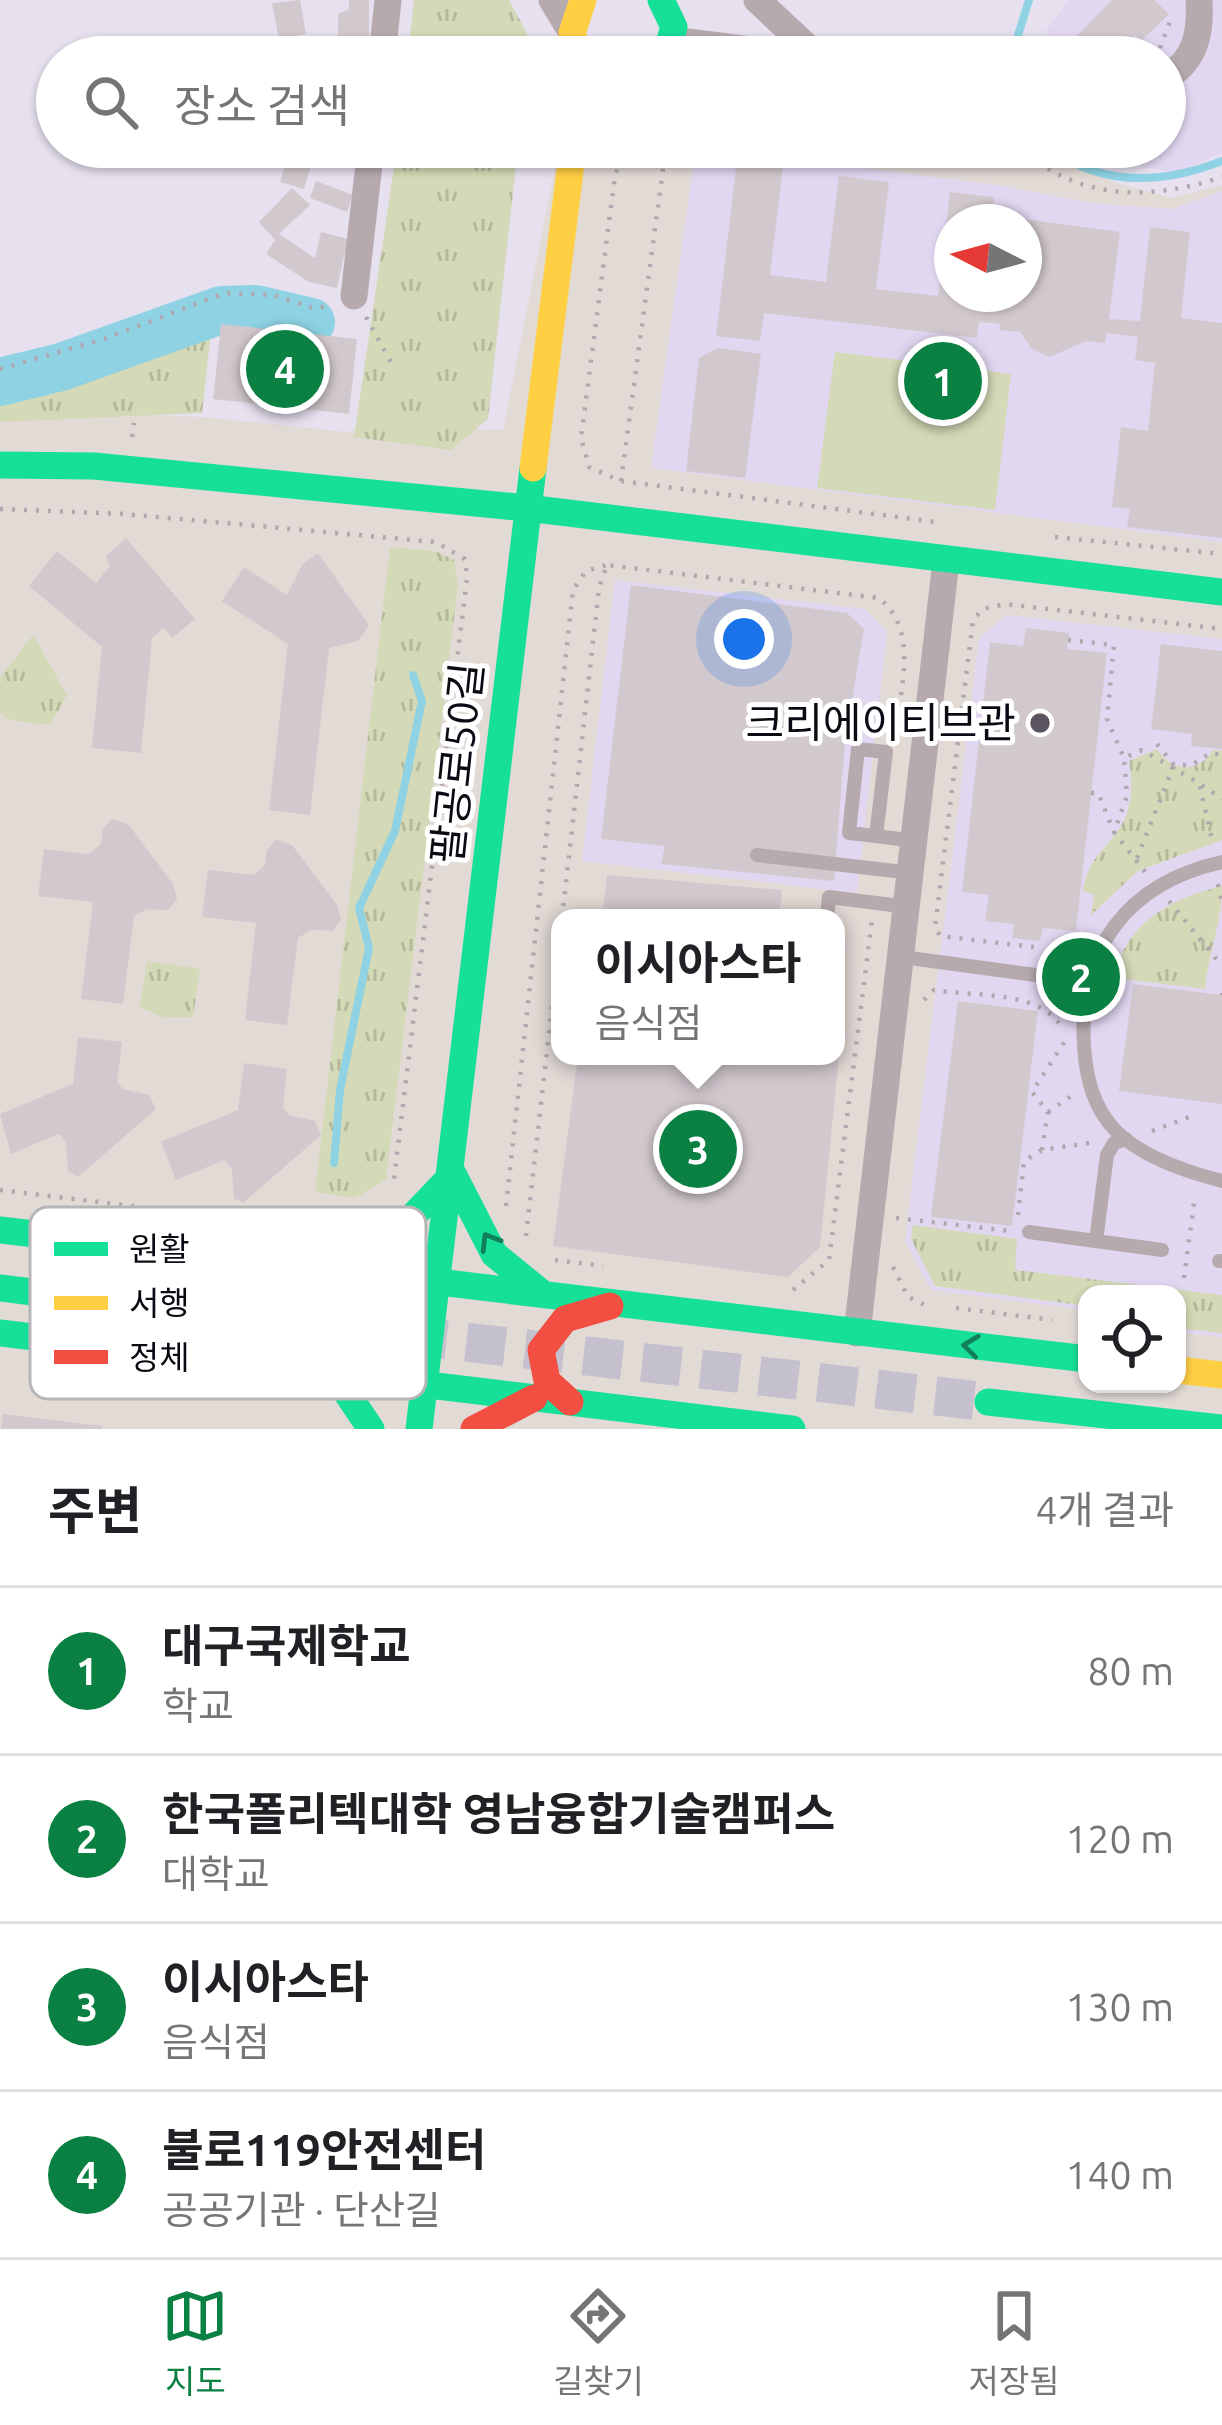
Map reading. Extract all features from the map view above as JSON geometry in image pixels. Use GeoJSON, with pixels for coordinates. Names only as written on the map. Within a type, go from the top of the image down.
{"type":"FeatureCollection","features":[{"type":"Feature","properties":{"kind":"main road"},"geometry":{"type":"LineString","coordinates":[[577,36],[583,0]]}},
{"type":"Feature","properties":{"kind":"main road"},"geometry":{"type":"LineString","coordinates":[[661,0],[669,36]]}},
{"type":"Feature","properties":{"kind":"main road"},"geometry":{"type":"LineString","coordinates":[[673,36],[694,0]]}},
{"type":"Feature","properties":{"kind":"main road"},"geometry":{"type":"LineString","coordinates":[[571,196],[572,168]]}},
{"type":"Feature","properties":{"kind":"main road"},"geometry":{"type":"LineString","coordinates":[[571,196],[582,168]]}},
{"type":"Feature","properties":{"kind":"main road","name":"팔공로50길"},"geometry":{"type":"LineString","coordinates":[[426,1376],[527,508],[571,196]]}},
{"type":"Feature","properties":{"kind":"main road"},"geometry":{"type":"LineString","coordinates":[[0,465],[94,466],[527,508],[1222,592]]}},
{"type":"Feature","properties":{"kind":"main road"},"geometry":{"type":"LineString","coordinates":[[421,1207],[453,1174],[494,1254],[543,1294]]}},
{"type":"Feature","properties":{"kind":"main road"},"geometry":{"type":"LineString","coordinates":[[0,1230],[30,1234]]}},
{"type":"Feature","properties":{"kind":"main road"},"geometry":{"type":"LineString","coordinates":[[426,1283],[1078,1358]]}},
{"type":"Feature","properties":{"kind":"main road"},"geometry":{"type":"LineString","coordinates":[[0,1288],[30,1292]]}},
{"type":"Feature","properties":{"kind":"main road"},"geometry":{"type":"LineString","coordinates":[[570,1402],[547,1381],[541,1350],[565,1319],[621,1304]]}},
{"type":"Feature","properties":{"kind":"main road"},"geometry":{"type":"LineString","coordinates":[[0,1334],[30,1338]]}},
{"type":"Feature","properties":{"kind":"main road"},"geometry":{"type":"LineString","coordinates":[[1186,1371],[1222,1375]]}},
{"type":"Feature","properties":{"kind":"main road"},"geometry":{"type":"LineString","coordinates":[[426,1385],[792,1429]]}},
{"type":"Feature","properties":{"kind":"main road"},"geometry":{"type":"LineString","coordinates":[[474,1429],[534,1398]]}},
{"type":"Feature","properties":{"kind":"main road"},"geometry":{"type":"LineString","coordinates":[[351,1399],[371,1429]]}},
{"type":"Feature","properties":{"kind":"main road","name":"팔공로50길"},"geometry":{"type":"LineString","coordinates":[[419,1429],[423,1399]]}},
{"type":"Feature","properties":{"kind":"main road"},"geometry":{"type":"LineString","coordinates":[[988,1402],[1222,1428]]}},
{"type":"Feature","properties":{"kind":"street"},"geometry":{"type":"LineString","coordinates":[[384,36],[388,0]]}},
{"type":"Feature","properties":{"kind":"street"},"geometry":{"type":"LineString","coordinates":[[552,0],[569,36]]}},
{"type":"Feature","properties":{"kind":"street"},"geometry":{"type":"LineString","coordinates":[[757,0],[807,36]]}},
{"type":"Feature","properties":{"kind":"street"},"geometry":{"type":"LineString","coordinates":[[1186,57],[1202,35],[1188,2]]}},
{"type":"Feature","properties":{"kind":"street"},"geometry":{"type":"LineString","coordinates":[[354,296],[369,168]]}},
{"type":"Feature","properties":{"kind":"street"},"geometry":{"type":"LineString","coordinates":[[857,1333],[946,561]]}},
{"type":"Feature","properties":{"kind":"lane"},"geometry":{"type":"LineString","coordinates":[[876,836],[886,752],[858,749],[849,833],[915,841]]}},
{"type":"Feature","properties":{"kind":"lane"},"geometry":{"type":"LineString","coordinates":[[757,855],[911,873]]}},
{"type":"Feature","properties":{"kind":"lane"},"geometry":{"type":"LineString","coordinates":[[1218,855],[1166,880],[1125,909],[1100,944],[1087,982],[1088,1078],[1102,1113],[1126,1139],[1222,1181]]}},
{"type":"Feature","properties":{"kind":"lane"},"geometry":{"type":"LineString","coordinates":[[828,909],[829,896],[908,907]]}},
{"type":"Feature","properties":{"kind":"lane"},"geometry":{"type":"LineString","coordinates":[[902,957],[1087,982]]}},
{"type":"Feature","properties":{"kind":"lane"},"geometry":{"type":"LineString","coordinates":[[1096,1241],[1108,1151],[1126,1139]]}},
{"type":"Feature","properties":{"kind":"lane"},"geometry":{"type":"LineString","coordinates":[[1029,1232],[1162,1250]]}},
{"type":"Feature","properties":{"kind":"path"},"geometry":{"type":"LineString","coordinates":[[1167,36],[1188,2]]}},
{"type":"Feature","properties":{"kind":"path"},"geometry":{"type":"LineString","coordinates":[[618,168],[581,439],[589,467],[622,481],[936,522]]}},
{"type":"Feature","properties":{"kind":"path"},"geometry":{"type":"LineString","coordinates":[[622,481],[663,168]]}},
{"type":"Feature","properties":{"kind":"path"},"geometry":{"type":"LineString","coordinates":[[1054,168],[1096,193],[1172,194],[1222,177]]}},
{"type":"Feature","properties":{"kind":"path"},"geometry":{"type":"LineString","coordinates":[[0,369],[104,339],[225,293],[274,295],[316,309],[354,296],[392,366]]}},
{"type":"Feature","properties":{"kind":"path"},"geometry":{"type":"LineString","coordinates":[[0,509],[124,514],[436,542],[465,559],[466,591],[392,1197]]}},
{"type":"Feature","properties":{"kind":"path"},"geometry":{"type":"LineString","coordinates":[[1039,535],[1222,554]]}},
{"type":"Feature","properties":{"kind":"path"},"geometry":{"type":"LineString","coordinates":[[505,1217],[573,590],[586,571],[607,565],[879,598],[898,614],[906,636],[895,740]]}},
{"type":"Feature","properties":{"kind":"path"},"geometry":{"type":"LineString","coordinates":[[563,909],[599,588],[607,565]]}},
{"type":"Feature","properties":{"kind":"path"},"geometry":{"type":"LineString","coordinates":[[1034,947],[940,936],[935,927],[973,620],[982,609],[1005,604],[1222,629]]}},
{"type":"Feature","properties":{"kind":"path"},"geometry":{"type":"LineString","coordinates":[[1068,640],[1114,645],[1107,719],[1124,758],[1127,796],[1114,832]]}},
{"type":"Feature","properties":{"kind":"path"},"geometry":{"type":"LineString","coordinates":[[1157,744],[1174,766]]}},
{"type":"Feature","properties":{"kind":"path"},"geometry":{"type":"LineString","coordinates":[[1124,758],[1142,750],[1222,799]]}},
{"type":"Feature","properties":{"kind":"path"},"geometry":{"type":"LineString","coordinates":[[1174,766],[1195,765],[1210,753],[1222,755]]}},
{"type":"Feature","properties":{"kind":"path"},"geometry":{"type":"LineString","coordinates":[[1137,858],[1174,766]]}},
{"type":"Feature","properties":{"kind":"path"},"geometry":{"type":"LineString","coordinates":[[1199,783],[1218,855]]}},
{"type":"Feature","properties":{"kind":"path"},"geometry":{"type":"LineString","coordinates":[[1091,793],[1098,793],[1114,832],[1145,872]]}},
{"type":"Feature","properties":{"kind":"path"},"geometry":{"type":"LineString","coordinates":[[1222,880],[1218,881],[1222,902]]}},
{"type":"Feature","properties":{"kind":"path"},"geometry":{"type":"LineString","coordinates":[[1181,891],[1166,897],[1222,966]]}},
{"type":"Feature","properties":{"kind":"path"},"geometry":{"type":"LineString","coordinates":[[772,1288],[795,1291],[829,1260],[874,903]]}},
{"type":"Feature","properties":{"kind":"path"},"geometry":{"type":"LineString","coordinates":[[922,1021],[930,991],[1004,1000],[1048,1011],[1066,1040],[1068,1056]]}},
{"type":"Feature","properties":{"kind":"path"},"geometry":{"type":"LineString","coordinates":[[533,1247],[526,1236],[551,1015]]}},
{"type":"Feature","properties":{"kind":"path"},"geometry":{"type":"LineString","coordinates":[[1042,1150],[1048,1112],[1032,1092],[1066,1040]]}},
{"type":"Feature","properties":{"kind":"path"},"geometry":{"type":"LineString","coordinates":[[1048,1112],[1077,1096],[1073,1082]]}},
{"type":"Feature","properties":{"kind":"path"},"geometry":{"type":"LineString","coordinates":[[1136,1126],[1147,1133],[1197,1114]]}},
{"type":"Feature","properties":{"kind":"path"},"geometry":{"type":"LineString","coordinates":[[1088,1161],[1091,1130]]}},
{"type":"Feature","properties":{"kind":"path"},"geometry":{"type":"LineString","coordinates":[[896,1219],[1016,1232],[1024,1161],[1042,1150],[1090,1143]]}},
{"type":"Feature","properties":{"kind":"path"},"geometry":{"type":"LineString","coordinates":[[1181,1186],[1208,1196]]}},
{"type":"Feature","properties":{"kind":"path"},"geometry":{"type":"LineString","coordinates":[[0,1190],[142,1207]]}},
{"type":"Feature","properties":{"kind":"path"},"geometry":{"type":"LineString","coordinates":[[1184,1278],[1195,1192]]}},
{"type":"Feature","properties":{"kind":"path"},"geometry":{"type":"LineString","coordinates":[[894,1236],[899,1196]]}},
{"type":"Feature","properties":{"kind":"path"},"geometry":{"type":"LineString","coordinates":[[892,1254],[901,1288],[917,1302],[1065,1322]]}},
{"type":"Feature","properties":{"kind":"path"},"geometry":{"type":"LineString","coordinates":[[539,1258],[609,1267]]}},
{"type":"Feature","properties":{"kind":"shaded area"},"geometry":{"type":"Polygon","coordinates":[[[1069,0],[1222,0],[1222,153],[1175,173],[1150,168],[1186,168],[1186,36],[1047,36],[1047,29],[1069,0]]]}},
{"type":"Feature","properties":{"kind":"shaded area"},"geometry":{"type":"Polygon","coordinates":[[[555,168],[1086,168],[1116,183],[1171,198],[1222,185],[1222,1429],[0,1429],[0,410],[203,417],[347,432],[379,425],[503,430],[555,168]]]}},
{"type":"Feature","properties":{"kind":"shaded area"},"geometry":{"type":"Polygon","coordinates":[[[693,168],[863,168],[1092,203],[1172,209],[1222,191],[1222,542],[651,468],[693,168]]]}},
{"type":"Feature","properties":{"kind":"shaded area"},"geometry":{"type":"Polygon","coordinates":[[[615,580],[865,609],[887,632],[857,893],[582,861],[615,580]]]}},
{"type":"Feature","properties":{"kind":"shaded area"},"geometry":{"type":"Polygon","coordinates":[[[1007,615],[1222,639],[1222,1337],[1186,1333],[1186,1285],[1078,1285],[1078,1309],[931,1290],[905,1241],[979,638],[1007,615]]]}},
{"type":"Feature","properties":{"kind":"green space"},"geometry":{"type":"Polygon","coordinates":[[[414,0],[509,0],[528,36],[410,36],[414,0]]]}},
{"type":"Feature","properties":{"kind":"green space"},"geometry":{"type":"Polygon","coordinates":[[[394,168],[516,168],[488,419],[451,450],[354,437],[394,168]]]}},
{"type":"Feature","properties":{"kind":"green space"},"geometry":{"type":"Polygon","coordinates":[[[212,322],[202,413],[0,422],[0,391],[51,383],[212,322]]]}},
{"type":"Feature","properties":{"kind":"green space"},"geometry":{"type":"Polygon","coordinates":[[[835,352],[1011,374],[995,510],[817,488],[835,352]]]}},
{"type":"Feature","properties":{"kind":"green space"},"geometry":{"type":"Polygon","coordinates":[[[390,547],[435,551],[454,560],[458,585],[386,1179],[355,1198],[315,1192],[390,547]]]}},
{"type":"Feature","properties":{"kind":"green space"},"geometry":{"type":"Polygon","coordinates":[[[33,635],[67,695],[50,725],[10,720],[0,712],[0,678],[33,635]]]}},
{"type":"Feature","properties":{"kind":"green space"},"geometry":{"type":"Polygon","coordinates":[[[1157,749],[1170,762],[1185,767],[1200,763],[1213,750],[1222,751],[1222,840],[1138,871],[1091,915],[1094,894],[1083,892],[1087,874],[1129,808],[1129,761],[1157,749]]]}},
{"type":"Feature","properties":{"kind":"green space"},"geometry":{"type":"Polygon","coordinates":[[[1222,886],[1205,989],[1114,978],[1128,942],[1153,916],[1185,898],[1222,886]]]}},
{"type":"Feature","properties":{"kind":"green space"},"geometry":{"type":"Polygon","coordinates":[[[147,961],[200,969],[193,1017],[163,1017],[140,1007],[147,961]]]}},
{"type":"Feature","properties":{"kind":"green space"},"geometry":{"type":"Polygon","coordinates":[[[913,1225],[1017,1239],[1015,1270],[1139,1285],[1078,1285],[1078,1305],[935,1286],[911,1239],[913,1225]]]}},
{"type":"Feature","properties":{"kind":"green space"},"geometry":{"type":"Polygon","coordinates":[[[1186,1291],[1222,1295],[1222,1333],[1186,1329],[1186,1291]]]}},
{"type":"Feature","properties":{"kind":"building"},"geometry":{"type":"Polygon","coordinates":[[[300,0],[306,34],[278,36],[272,3],[300,0]]]}},
{"type":"Feature","properties":{"kind":"building"},"geometry":{"type":"Polygon","coordinates":[[[349,0],[369,0],[369,36],[338,36],[338,14],[349,9],[349,0]]]}},
{"type":"Feature","properties":{"kind":"building"},"geometry":{"type":"Polygon","coordinates":[[[1112,0],[1154,0],[1169,14],[1146,36],[1077,36],[1112,0]]]}},
{"type":"Feature","properties":{"kind":"building"},"geometry":{"type":"Polygon","coordinates":[[[284,168],[310,168],[304,189],[280,182],[284,168]]]}},
{"type":"Feature","properties":{"kind":"building"},"geometry":{"type":"Polygon","coordinates":[[[736,168],[783,168],[770,275],[826,282],[839,176],[889,182],[876,289],[934,296],[934,312],[1042,312],[1042,221],[1120,232],[1109,319],[1140,321],[1150,227],[1190,232],[1181,318],[1222,323],[1222,538],[1127,527],[1130,509],[1112,507],[1121,427],[1148,431],[1155,363],[1135,360],[1138,337],[1107,333],[1105,343],[1087,341],[1049,357],[1031,348],[1020,332],[999,330],[1000,324],[979,322],[977,338],[764,313],[760,341],[716,336],[736,168]]]}},
{"type":"Feature","properties":{"kind":"building"},"geometry":{"type":"Polygon","coordinates":[[[316,181],[353,195],[347,212],[310,198],[316,181]]]}},
{"type":"Feature","properties":{"kind":"building"},"geometry":{"type":"Polygon","coordinates":[[[292,188],[310,205],[279,234],[315,258],[321,232],[356,241],[352,257],[344,255],[337,288],[309,282],[266,254],[275,240],[259,222],[292,188]]]}},
{"type":"Feature","properties":{"kind":"building"},"geometry":{"type":"Polygon","coordinates":[[[950,192],[994,197],[993,204],[949,204],[950,192]]]}},
{"type":"Feature","properties":{"kind":"building"},"geometry":{"type":"Polygon","coordinates":[[[221,324],[357,339],[349,414],[213,399],[221,324]]]}},
{"type":"Feature","properties":{"kind":"building"},"geometry":{"type":"Polygon","coordinates":[[[718,348],[761,354],[745,478],[686,471],[699,358],[718,348]]]}},
{"type":"Feature","properties":{"kind":"building"},"geometry":{"type":"Polygon","coordinates":[[[126,538],[195,619],[172,638],[164,628],[152,638],[141,753],[92,748],[102,647],[29,586],[57,551],[96,583],[110,566],[106,556],[126,538]]]}},
{"type":"Feature","properties":{"kind":"building"},"geometry":{"type":"Polygon","coordinates":[[[318,553],[369,625],[358,641],[329,648],[310,815],[269,810],[288,644],[222,601],[244,567],[287,595],[302,565],[318,553]]]}},
{"type":"Feature","properties":{"kind":"building"},"geometry":{"type":"Polygon","coordinates":[[[631,585],[847,613],[864,629],[845,741],[834,881],[661,864],[665,846],[601,839],[631,585]]]}},
{"type":"Feature","properties":{"kind":"building","name":"크리에이티브관"},"geometry":{"type":"Polygon","coordinates":[[[1026,628],[1069,633],[1067,649],[1107,653],[1076,931],[1043,928],[1040,941],[1012,938],[1014,924],[985,921],[989,895],[962,892],[990,642],[1023,646],[1026,628]]]}},
{"type":"Feature","properties":{"kind":"building"},"geometry":{"type":"Polygon","coordinates":[[[1161,644],[1222,651],[1222,749],[1191,746],[1192,734],[1151,729],[1161,644]]]}},
{"type":"Feature","properties":{"kind":"building"},"geometry":{"type":"Polygon","coordinates":[[[112,819],[128,824],[173,884],[177,899],[168,910],[147,909],[134,916],[123,1004],[81,999],[93,902],[38,896],[44,849],[89,854],[101,844],[103,829],[112,819]]]}},
{"type":"Feature","properties":{"kind":"building"},"geometry":{"type":"Polygon","coordinates":[[[276,839],[292,845],[337,905],[341,920],[332,931],[311,930],[298,938],[287,1025],[245,1020],[256,923],[202,917],[208,870],[254,875],[265,865],[267,850],[276,839]]]}},
{"type":"Feature","properties":{"kind":"building"},"geometry":{"type":"Polygon","coordinates":[[[607,875],[782,890],[780,909],[603,909],[607,875]]]}},
{"type":"Feature","properties":{"kind":"building"},"geometry":{"type":"Polygon","coordinates":[[[1133,984],[1222,995],[1222,1104],[1119,1091],[1133,984]]]}},
{"type":"Feature","properties":{"kind":"building"},"geometry":{"type":"Polygon","coordinates":[[[958,1001],[1038,1011],[1012,1226],[931,1217],[958,1001]]]}},
{"type":"Feature","properties":{"kind":"building"},"geometry":{"type":"Polygon","coordinates":[[[78,1037],[122,1042],[117,1082],[123,1089],[149,1095],[156,1109],[78,1177],[68,1171],[66,1143],[59,1134],[11,1154],[0,1114],[73,1084],[78,1037]]]}},
{"type":"Feature","properties":{"kind":"building"},"geometry":{"type":"Polygon","coordinates":[[[244,1063],[287,1069],[283,1108],[289,1115],[315,1121],[321,1135],[243,1203],[234,1198],[232,1169],[224,1160],[176,1180],[161,1142],[238,1110],[244,1063]]]}},
{"type":"Feature","properties":{"kind":"building"},"geometry":{"type":"Polygon","coordinates":[[[577,1065],[838,1065],[820,1247],[788,1277],[553,1246],[577,1065]]]}},
{"type":"Feature","properties":{"kind":"building"},"geometry":{"type":"Polygon","coordinates":[[[3,1414],[103,1426],[1,1429],[3,1414]]]}},
{"type":"Feature","properties":{"kind":"waterway"},"geometry":{"type":"LineString","coordinates":[[1018,36],[1029,0]]}},
{"type":"Feature","properties":{"kind":"waterway"},"geometry":{"type":"LineString","coordinates":[[1086,168],[1111,176],[1155,177],[1222,161]]}},
{"type":"Feature","properties":{"kind":"waterway"},"geometry":{"type":"LineString","coordinates":[[0,382],[61,367],[221,310],[255,309],[311,322]]}},
{"type":"Feature","properties":{"kind":"waterway"},"geometry":{"type":"LineString","coordinates":[[334,1163],[340,1090],[369,948],[359,908],[395,831],[422,701],[413,675]]}},
{"type":"Feature","properties":{"kind":"tunnel"},"geometry":{"type":"LineString","coordinates":[[426,1337],[988,1402]]}},
{"type":"Feature","properties":{"kind":"traffic: fast"},"geometry":{"type":"LineString","coordinates":[[661,0],[674,27],[671,36]]}},
{"type":"Feature","properties":{"kind":"traffic: fast"},"geometry":{"type":"LineString","coordinates":[[0,465],[94,466],[527,508],[1222,592]]}},
{"type":"Feature","properties":{"kind":"traffic: fast"},"geometry":{"type":"LineString","coordinates":[[426,1370],[533,468]]}},
{"type":"Feature","properties":{"kind":"traffic: fast"},"geometry":{"type":"LineString","coordinates":[[422,1207],[453,1174],[494,1254],[543,1294]]}},
{"type":"Feature","properties":{"kind":"traffic: fast"},"geometry":{"type":"LineString","coordinates":[[0,1230],[30,1234]]}},
{"type":"Feature","properties":{"kind":"traffic: fast"},"geometry":{"type":"LineString","coordinates":[[426,1281],[1078,1358]]}},
{"type":"Feature","properties":{"kind":"traffic: fast"},"geometry":{"type":"LineString","coordinates":[[0,1288],[30,1292]]}},
{"type":"Feature","properties":{"kind":"traffic: fast"},"geometry":{"type":"LineString","coordinates":[[0,1333],[30,1337]]}},
{"type":"Feature","properties":{"kind":"traffic: fast"},"geometry":{"type":"LineString","coordinates":[[426,1385],[792,1429]]}},
{"type":"Feature","properties":{"kind":"traffic: fast"},"geometry":{"type":"LineString","coordinates":[[351,1399],[371,1429]]}},
{"type":"Feature","properties":{"kind":"traffic: fast"},"geometry":{"type":"LineString","coordinates":[[419,1429],[423,1399]]}},
{"type":"Feature","properties":{"kind":"traffic: fast"},"geometry":{"type":"LineString","coordinates":[[988,1402],[1222,1428]]}},
{"type":"Feature","properties":{"kind":"traffic: slow"},"geometry":{"type":"LineString","coordinates":[[573,36],[583,0]]}},
{"type":"Feature","properties":{"kind":"traffic: slow"},"geometry":{"type":"LineString","coordinates":[[533,468],[570,168]]}},
{"type":"Feature","properties":{"kind":"traffic: slow"},"geometry":{"type":"LineString","coordinates":[[1186,1371],[1222,1375]]}},
{"type":"Feature","properties":{"kind":"traffic: jam"},"geometry":{"type":"LineString","coordinates":[[570,1402],[547,1381],[541,1350],[565,1319],[610,1306]]}},
{"type":"Feature","properties":{"kind":"traffic: jam"},"geometry":{"type":"LineString","coordinates":[[474,1429],[534,1398]]}},
{"type":"Feature","properties":{"kind":"place","name":"불로119안전센터"},"geometry":{"type":"Point","coordinates":[285,369]}},
{"type":"Feature","properties":{"kind":"place","name":"대구국제학교"},"geometry":{"type":"Point","coordinates":[943,381]}},
{"type":"Feature","properties":{"kind":"place","name":"크리에이티브관"},"geometry":{"type":"Point","coordinates":[1040,723]}},
{"type":"Feature","properties":{"kind":"place","name":"한국폴리텍대학 영남융합기술캠퍼스"},"geometry":{"type":"Point","coordinates":[1081,977]}},
{"type":"Feature","properties":{"kind":"place","name":"이시아스타"},"geometry":{"type":"Point","coordinates":[698,1149]}}]}
